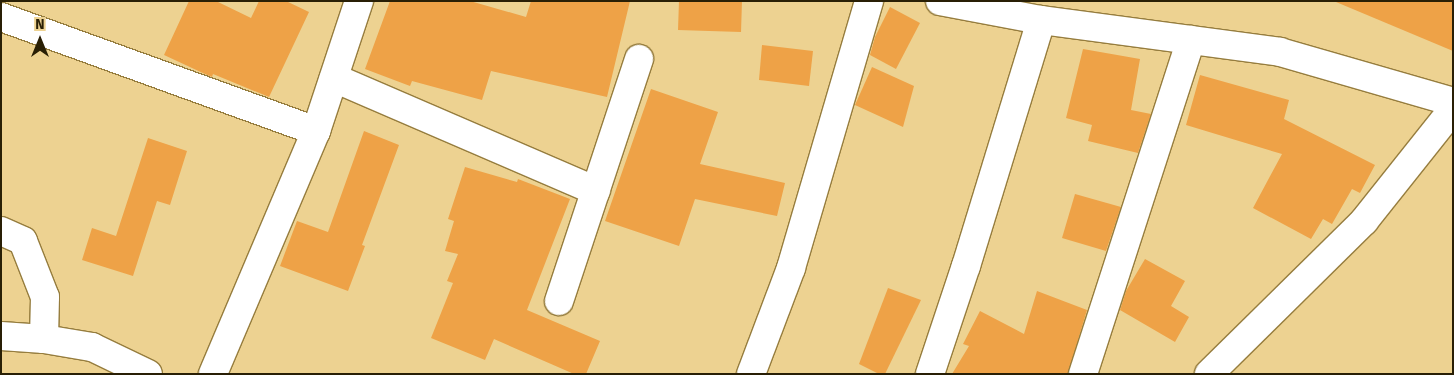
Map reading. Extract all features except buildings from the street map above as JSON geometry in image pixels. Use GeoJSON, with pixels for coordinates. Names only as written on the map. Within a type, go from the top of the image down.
{"type":"FeatureCollection","features":[{"type":"Feature","properties":{"kind":"street"},"geometry":{"type":"LineString","coordinates":[[213,374],[316,131],[359,1]]}},
{"type":"Feature","properties":{"kind":"street"},"geometry":{"type":"LineString","coordinates":[[751,374],[791,268],[869,1]]}},
{"type":"Feature","properties":{"kind":"street"},"geometry":{"type":"LineString","coordinates":[[940,1],[1041,20],[1280,52],[1453,102]]}},
{"type":"Feature","properties":{"kind":"street"},"geometry":{"type":"LineString","coordinates":[[1,17],[316,131]]}},
{"type":"Feature","properties":{"kind":"street"},"geometry":{"type":"LineString","coordinates":[[930,374],[966,266],[1041,20]]}},
{"type":"Feature","properties":{"kind":"street"},"geometry":{"type":"LineString","coordinates":[[1083,374],[1191,40]]}},
{"type":"Feature","properties":{"kind":"street"},"geometry":{"type":"LineString","coordinates":[[559,301],[639,59]]}},
{"type":"Feature","properties":{"kind":"street"},"geometry":{"type":"LineString","coordinates":[[334,78],[596,190]]}},
{"type":"Feature","properties":{"kind":"street"},"geometry":{"type":"LineString","coordinates":[[1210,374],[1364,220],[1453,109]]}},
{"type":"Feature","properties":{"kind":"street"},"geometry":{"type":"LineString","coordinates":[[1,231],[23,241],[45,296],[44,339]]}},
{"type":"Feature","properties":{"kind":"street"},"geometry":{"type":"LineString","coordinates":[[1,336],[44,339],[92,347],[148,374]]}}]}
